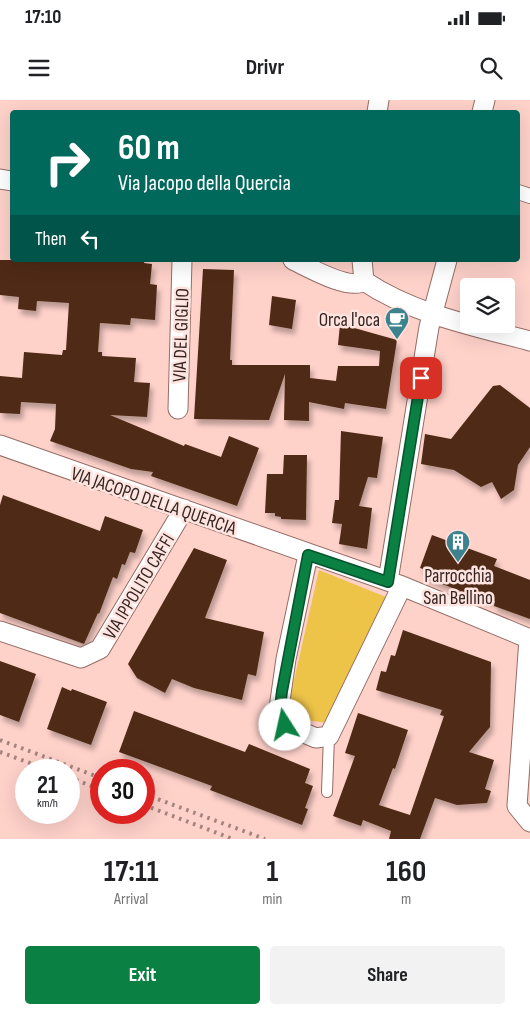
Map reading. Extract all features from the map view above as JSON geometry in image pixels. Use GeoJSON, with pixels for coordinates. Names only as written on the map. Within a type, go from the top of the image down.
{"type":"FeatureCollection","features":[{"type":"Feature","properties":{"kind":"street","name":"VIA DEL GIGLIO"},"geometry":{"type":"LineString","coordinates":[[178,409],[182,262]]}},
{"type":"Feature","properties":{"kind":"street"},"geometry":{"type":"LineString","coordinates":[[298,262],[351,284],[360,284],[364,281]]}},
{"type":"Feature","properties":{"kind":"street"},"geometry":{"type":"LineString","coordinates":[[362,262],[364,281]]}},
{"type":"Feature","properties":{"kind":"street"},"geometry":{"type":"LineString","coordinates":[[308,555],[286,659],[280,708],[285,725],[316,738],[329,736],[395,584],[432,312],[446,262]]}},
{"type":"Feature","properties":{"kind":"street"},"geometry":{"type":"LineString","coordinates":[[364,281],[388,296],[432,312],[530,341]]}},
{"type":"Feature","properties":{"kind":"street","name":"VIA JACOPO DELLA QUERCIA"},"geometry":{"type":"LineString","coordinates":[[0,445],[184,509],[308,555],[395,584],[529,639]]}},
{"type":"Feature","properties":{"kind":"street","name":"VIA IPPOLITO CAFFI"},"geometry":{"type":"LineString","coordinates":[[0,631],[81,658],[100,649],[184,509]]}},
{"type":"Feature","properties":{"kind":"street"},"geometry":{"type":"LineString","coordinates":[[529,639],[517,806],[530,822]]}},
{"type":"Feature","properties":{"kind":"lane"},"geometry":{"type":"LineString","coordinates":[[327,792],[329,736]]}},
{"type":"Feature","properties":{"kind":"shaded area"},"geometry":{"type":"Polygon","coordinates":[[[319,570],[386,597],[327,723],[306,720],[288,707],[319,570]]]}},
{"type":"Feature","properties":{"kind":"building"},"geometry":{"type":"Polygon","coordinates":[[[0,260],[10,260],[10,262],[144,262],[152,264],[150,284],[157,285],[155,320],[131,318],[130,325],[100,323],[98,352],[102,352],[102,356],[136,358],[134,382],[150,383],[147,417],[110,415],[184,446],[185,444],[221,457],[229,436],[259,448],[237,506],[151,476],[153,472],[131,469],[50,441],[55,429],[56,404],[21,402],[20,414],[0,413],[0,376],[22,378],[24,352],[62,355],[63,350],[66,350],[69,303],[37,301],[36,311],[18,309],[19,297],[0,295],[0,260]]]}},
{"type":"Feature","properties":{"kind":"building"},"geometry":{"type":"Polygon","coordinates":[[[203,269],[234,270],[230,360],[232,360],[232,365],[310,365],[310,378],[336,381],[338,366],[379,366],[380,351],[338,345],[340,324],[397,340],[386,409],[345,403],[344,409],[309,402],[309,421],[284,420],[285,374],[269,420],[194,419],[203,269]]]}},
{"type":"Feature","properties":{"kind":"building"},"geometry":{"type":"Polygon","coordinates":[[[272,296],[296,300],[292,329],[269,325],[272,296]]]}},
{"type":"Feature","properties":{"kind":"building"},"geometry":{"type":"Polygon","coordinates":[[[500,385],[530,408],[530,447],[518,465],[514,490],[501,499],[492,482],[481,487],[454,470],[421,464],[425,434],[451,439],[493,386],[500,385]]]}},
{"type":"Feature","properties":{"kind":"building"},"geometry":{"type":"Polygon","coordinates":[[[341,431],[383,437],[377,478],[368,477],[359,506],[372,508],[367,549],[339,544],[342,524],[332,523],[335,500],[339,500],[341,431]]]}},
{"type":"Feature","properties":{"kind":"building"},"geometry":{"type":"Polygon","coordinates":[[[284,455],[307,455],[306,520],[281,519],[281,517],[275,516],[275,513],[265,513],[267,474],[283,474],[284,455]]]}},
{"type":"Feature","properties":{"kind":"building"},"geometry":{"type":"Polygon","coordinates":[[[3,495],[100,531],[105,516],[143,530],[135,553],[130,552],[125,565],[122,564],[117,579],[113,577],[99,614],[84,644],[0,613],[0,505],[3,495]]]}},
{"type":"Feature","properties":{"kind":"building","name":"Parrocchia San Bellino"},"geometry":{"type":"Polygon","coordinates":[[[432,535],[497,559],[494,566],[530,580],[530,619],[494,606],[495,601],[479,598],[426,578],[429,571],[420,568],[432,535]]]}},
{"type":"Feature","properties":{"kind":"building"},"geometry":{"type":"Polygon","coordinates":[[[194,548],[227,560],[205,618],[264,632],[256,676],[248,674],[242,700],[194,688],[172,679],[165,693],[137,678],[128,664],[194,548]]]}},
{"type":"Feature","properties":{"kind":"building"},"geometry":{"type":"Polygon","coordinates":[[[403,630],[491,662],[490,727],[469,752],[494,760],[485,789],[491,791],[487,803],[457,805],[435,798],[420,839],[389,839],[391,831],[363,820],[361,826],[333,816],[355,756],[345,753],[358,713],[408,730],[395,769],[393,768],[379,805],[410,815],[444,716],[440,715],[442,710],[376,690],[381,671],[386,672],[391,655],[395,656],[403,630]]]}},
{"type":"Feature","properties":{"kind":"building"},"geometry":{"type":"Polygon","coordinates":[[[0,661],[36,674],[19,722],[0,715],[0,661]]]}},
{"type":"Feature","properties":{"kind":"building"},"geometry":{"type":"Polygon","coordinates":[[[62,687],[107,702],[91,745],[47,729],[62,687]]]}},
{"type":"Feature","properties":{"kind":"building"},"geometry":{"type":"Polygon","coordinates":[[[134,711],[245,752],[249,744],[310,769],[305,783],[313,786],[305,808],[308,809],[302,825],[210,790],[212,786],[155,765],[155,759],[138,759],[119,752],[134,711]]]}},
{"type":"Feature","properties":{"kind":"railway"},"geometry":{"type":"LineString","coordinates":[[0,740],[90,774]]}},
{"type":"Feature","properties":{"kind":"railway"},"geometry":{"type":"LineString","coordinates":[[0,752],[19,759]]}},
{"type":"Feature","properties":{"kind":"railway"},"geometry":{"type":"LineString","coordinates":[[80,781],[90,786]]}},
{"type":"Feature","properties":{"kind":"railway"},"geometry":{"type":"LineString","coordinates":[[155,798],[265,839]]}},
{"type":"Feature","properties":{"kind":"railway"},"geometry":{"type":"LineString","coordinates":[[155,809],[233,839]]}},
{"type":"Feature","properties":{"kind":"place","name":"Orca l'oca"},"geometry":{"type":"Point","coordinates":[397,340]}},
{"type":"Feature","properties":{"kind":"place","name":"Parrocchia San Bellino"},"geometry":{"type":"Point","coordinates":[458,563]}},
{"type":"Feature","properties":{"kind":"route"},"geometry":{"type":"LineString","coordinates":[[285,725],[280,708],[286,659],[308,555],[388,582],[421,378]]}}]}
